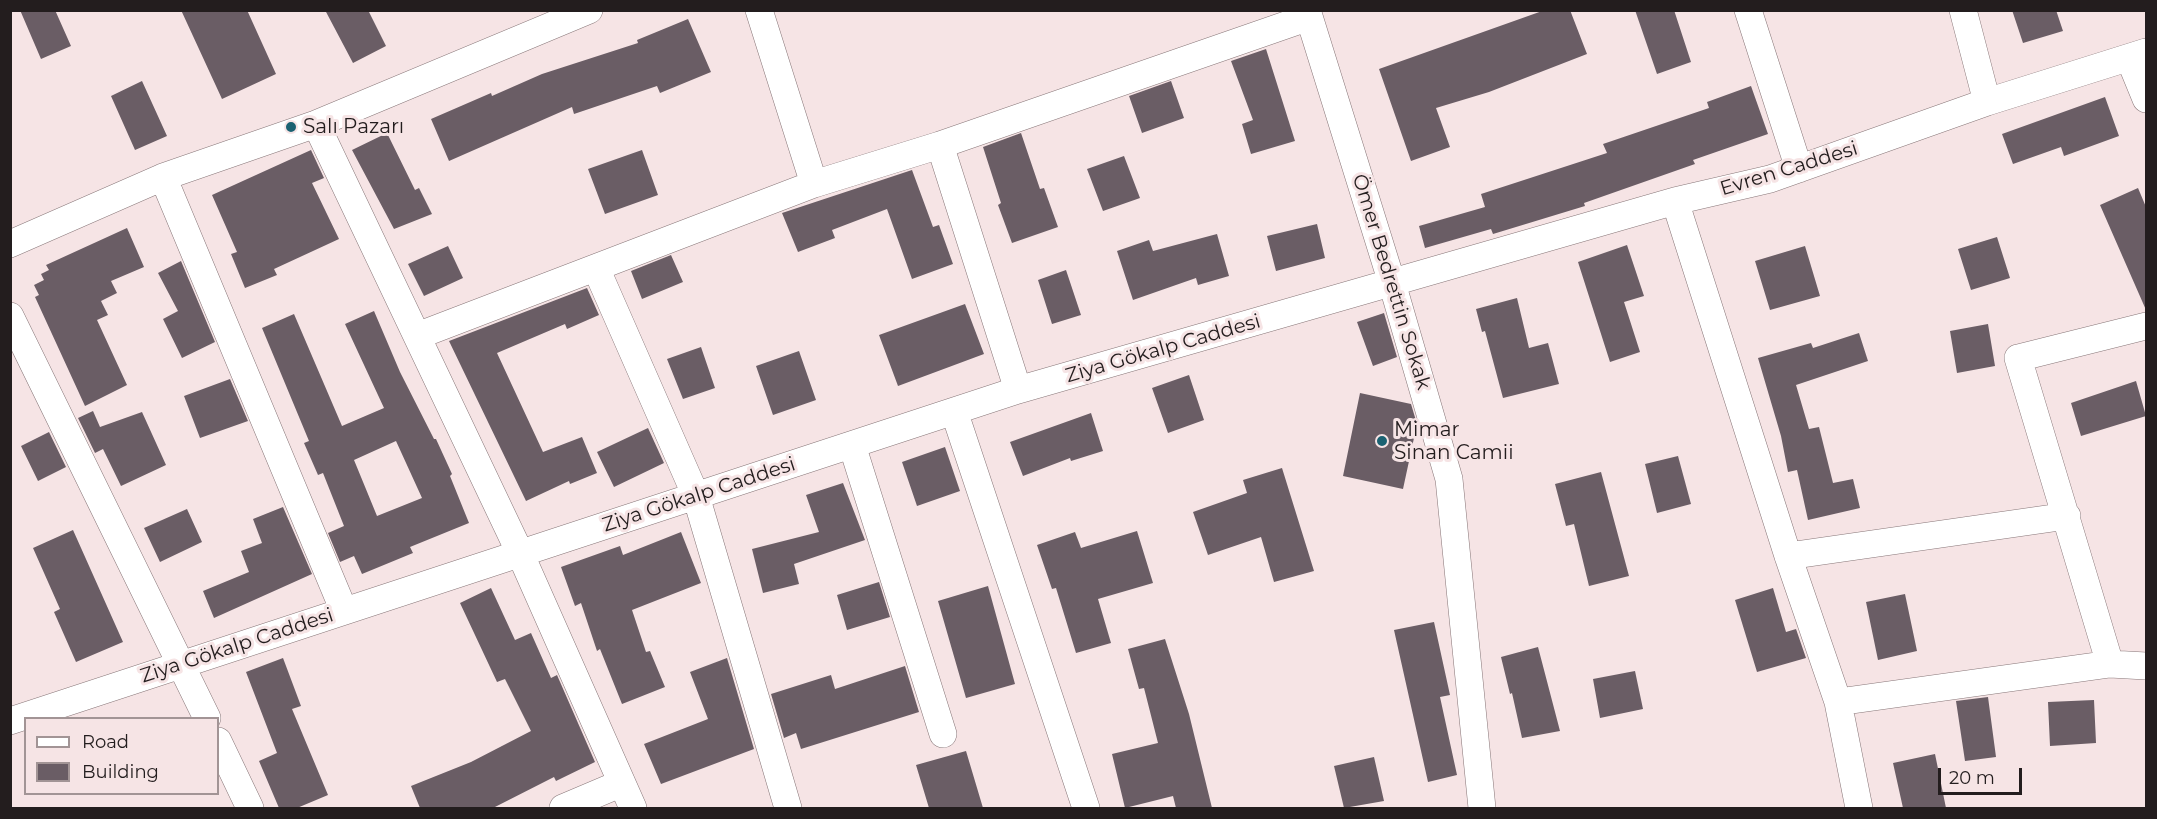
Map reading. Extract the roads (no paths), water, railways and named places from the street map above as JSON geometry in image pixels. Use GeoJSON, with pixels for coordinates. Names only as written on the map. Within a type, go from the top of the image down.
{"type":"FeatureCollection","features":[{"type":"Feature","properties":{"kind":"street"},"geometry":{"type":"LineString","coordinates":[[10,244],[164,177],[316,124],[589,10]]}},
{"type":"Feature","properties":{"kind":"street"},"geometry":{"type":"LineString","coordinates":[[759,10],[814,184]]}},
{"type":"Feature","properties":{"kind":"street"},"geometry":{"type":"LineString","coordinates":[[1748,10],[1799,169]]}},
{"type":"Feature","properties":{"kind":"street"},"geometry":{"type":"LineString","coordinates":[[1963,10],[1987,102]]}},
{"type":"Feature","properties":{"kind":"street"},"geometry":{"type":"LineString","coordinates":[[417,336],[814,184],[940,145],[1308,14]]}},
{"type":"Feature","properties":{"kind":"street","name":"Ömer Bedrettin Sokak"},"geometry":{"type":"LineString","coordinates":[[1308,14],[1392,283],[1449,479],[1482,808]]}},
{"type":"Feature","properties":{"kind":"street"},"geometry":{"type":"LineString","coordinates":[[2138,56],[2146,99]]}},
{"type":"Feature","properties":{"kind":"street","name":"Evren Caddesi"},"geometry":{"type":"LineString","coordinates":[[1392,283],[1675,201],[1770,179],[1987,102],[2138,56]]}},
{"type":"Feature","properties":{"kind":"street"},"geometry":{"type":"LineString","coordinates":[[316,124],[520,553],[633,808]]}},
{"type":"Feature","properties":{"kind":"street"},"geometry":{"type":"LineString","coordinates":[[940,145],[1018,390]]}},
{"type":"Feature","properties":{"kind":"street"},"geometry":{"type":"LineString","coordinates":[[164,177],[344,611]]}},
{"type":"Feature","properties":{"kind":"street"},"geometry":{"type":"LineString","coordinates":[[1675,201],[1788,556],[1838,702],[1859,808]]}},
{"type":"Feature","properties":{"kind":"street"},"geometry":{"type":"LineString","coordinates":[[596,268],[696,495],[788,808]]}},
{"type":"Feature","properties":{"kind":"street","name":"Ziya Gökalp Caddesi"},"geometry":{"type":"LineString","coordinates":[[10,721],[1018,390],[1392,283]]}},
{"type":"Feature","properties":{"kind":"street"},"geometry":{"type":"LineString","coordinates":[[10,316],[207,717]]}},
{"type":"Feature","properties":{"kind":"street"},"geometry":{"type":"LineString","coordinates":[[2110,664],[2018,358],[2146,327]]}},
{"type":"Feature","properties":{"kind":"street"},"geometry":{"type":"LineString","coordinates":[[954,411],[1086,808]]}},
{"type":"Feature","properties":{"kind":"street"},"geometry":{"type":"LineString","coordinates":[[852,445],[943,734]]}},
{"type":"Feature","properties":{"kind":"street"},"geometry":{"type":"LineString","coordinates":[[1788,556],[2067,516]]}},
{"type":"Feature","properties":{"kind":"street"},"geometry":{"type":"LineString","coordinates":[[1838,702],[2110,664],[2146,666]]}},
{"type":"Feature","properties":{"kind":"street"},"geometry":{"type":"LineString","coordinates":[[219,743],[250,808]]}},
{"type":"Feature","properties":{"kind":"street"},"geometry":{"type":"LineString","coordinates":[[563,808],[622,783]]}},
{"type":"Feature","properties":{"kind":"place","name":"Salı Pazarı"},"geometry":{"type":"Point","coordinates":[291,127]}},
{"type":"Feature","properties":{"kind":"place","name":"Mimar Sinan Camii"},"geometry":{"type":"Point","coordinates":[1382,441]}}]}
